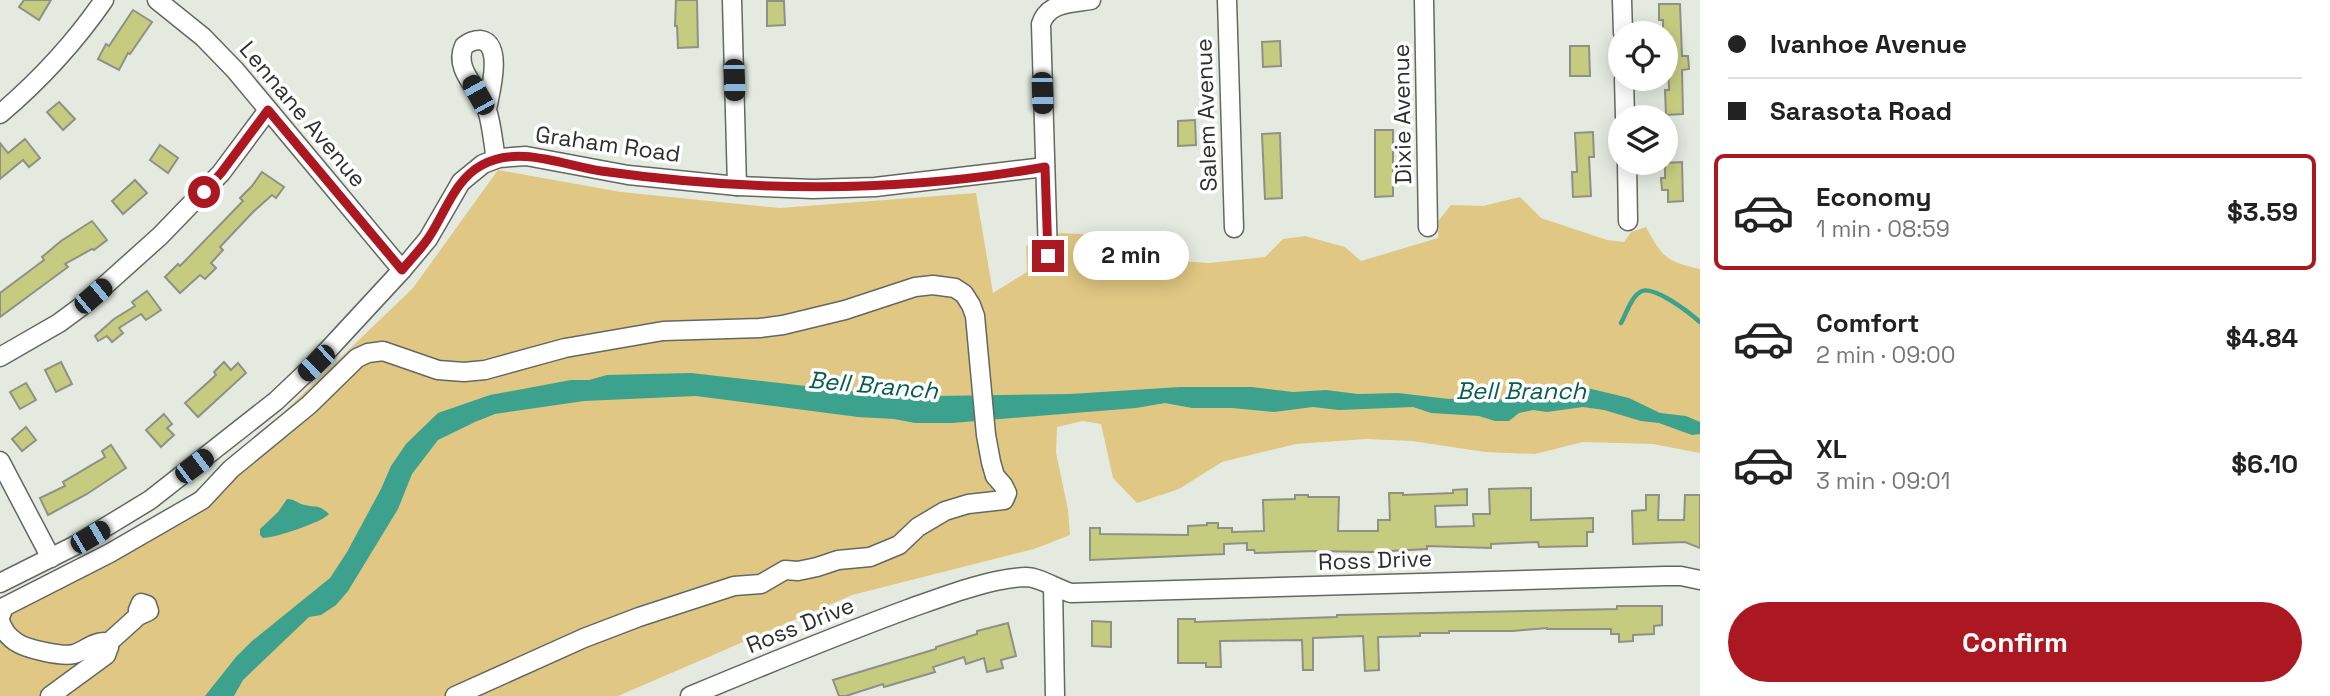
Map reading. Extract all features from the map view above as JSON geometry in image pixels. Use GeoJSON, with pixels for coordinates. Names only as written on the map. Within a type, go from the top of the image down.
{"type":"FeatureCollection","features":[{"type":"Feature","properties":{"kind":"street"},"geometry":{"type":"LineString","coordinates":[[0,114],[63,52],[104,0]]}},
{"type":"Feature","properties":{"kind":"street","name":"Lennane Avenue"},"geometry":{"type":"LineString","coordinates":[[157,0],[203,37],[235,70],[402,270]]}},
{"type":"Feature","properties":{"kind":"street"},"geometry":{"type":"LineString","coordinates":[[732,0],[737,186]]}},
{"type":"Feature","properties":{"kind":"street"},"geometry":{"type":"LineString","coordinates":[[1048,256],[1041,24],[1050,9],[1091,0]]}},
{"type":"Feature","properties":{"kind":"street","name":"Salem Avenue"},"geometry":{"type":"LineString","coordinates":[[1227,0],[1234,228]]}},
{"type":"Feature","properties":{"kind":"street","name":"Dixie Avenue"},"geometry":{"type":"LineString","coordinates":[[1424,0],[1428,228]]}},
{"type":"Feature","properties":{"kind":"street"},"geometry":{"type":"LineString","coordinates":[[1622,0],[1623,21]]}},
{"type":"Feature","properties":{"kind":"street"},"geometry":{"type":"LineString","coordinates":[[487,108],[496,159]]}},
{"type":"Feature","properties":{"kind":"street"},"geometry":{"type":"LineString","coordinates":[[0,357],[74,311],[150,245],[221,173],[268,110]]}},
{"type":"Feature","properties":{"kind":"street","name":"Graham Road"},"geometry":{"type":"LineString","coordinates":[[0,583],[104,529],[150,500],[266,409],[316,363],[402,270],[428,239],[467,176],[483,164],[496,159],[526,156],[628,175],[737,186],[813,189],[875,187],[1045,167]]}},
{"type":"Feature","properties":{"kind":"street"},"geometry":{"type":"LineString","coordinates":[[1627,175],[1628,221]]}},
{"type":"Feature","properties":{"kind":"street"},"geometry":{"type":"LineString","coordinates":[[50,696],[106,655],[109,648],[104,642],[96,642],[76,653],[63,655],[18,644],[4,631],[0,619],[4,607],[110,553],[202,500],[231,469],[309,405],[357,358],[368,353],[383,351],[438,370],[485,370],[565,348],[663,331],[783,325],[845,310],[915,287],[933,285],[955,288],[964,294],[975,316],[986,435],[995,476],[1007,493],[1004,499],[968,504],[945,511],[918,527],[899,545],[870,557],[838,560],[798,571],[785,570],[761,584],[734,586],[639,617],[583,638],[455,696]]}},
{"type":"Feature","properties":{"kind":"street"},"geometry":{"type":"LineString","coordinates":[[0,461],[51,558]]}},
{"type":"Feature","properties":{"kind":"street","name":"Ross Drive"},"geometry":{"type":"LineString","coordinates":[[690,696],[890,616],[982,585],[1026,577],[1038,578],[1071,593],[1665,576],[1700,580]]}},
{"type":"Feature","properties":{"kind":"street"},"geometry":{"type":"LineString","coordinates":[[1053,587],[1055,696]]}},
{"type":"Feature","properties":{"kind":"street"},"geometry":{"type":"LineString","coordinates":[[106,645],[138,616]]}},
{"type":"Feature","properties":{"kind":"shaded area"},"geometry":{"type":"Polygon","coordinates":[[[498,170],[621,192],[780,208],[976,193],[993,293],[1027,272],[1026,246],[1060,233],[1082,234],[1116,247],[1164,260],[1209,263],[1265,257],[1283,239],[1305,236],[1345,247],[1361,261],[1438,238],[1439,220],[1451,205],[1483,206],[1520,197],[1541,218],[1607,240],[1624,242],[1631,232],[1646,227],[1667,257],[1680,264],[1700,269],[1700,453],[1653,444],[1583,442],[1535,454],[1485,452],[1412,441],[1366,439],[1296,444],[1222,462],[1179,489],[1137,503],[1113,478],[1101,424],[1083,421],[1057,427],[1056,453],[1068,509],[1070,535],[1034,549],[852,595],[618,696],[0,696],[0,601],[135,532],[203,486],[235,459],[413,288],[498,170]]]}},
{"type":"Feature","properties":{"kind":"shaded area","name":"Bell Branch"},"geometry":{"type":"Polygon","coordinates":[[[691,373],[858,392],[936,396],[1252,387],[1293,392],[1326,390],[1358,394],[1398,393],[1449,399],[1521,400],[1537,397],[1549,390],[1579,386],[1629,398],[1660,413],[1686,416],[1700,422],[1700,434],[1692,435],[1659,423],[1583,407],[1547,412],[1533,410],[1519,413],[1509,421],[1495,421],[1479,416],[1431,413],[1413,407],[1339,410],[1313,407],[1274,412],[1192,408],[1165,403],[1136,408],[952,423],[915,423],[696,396],[584,401],[495,414],[438,440],[412,474],[398,509],[348,591],[336,605],[321,615],[309,617],[243,680],[234,696],[205,696],[252,641],[330,578],[347,552],[391,466],[406,444],[438,413],[490,395],[571,380],[589,380],[607,375],[691,373]]]}},
{"type":"Feature","properties":{"kind":"shaded area"},"geometry":{"type":"Polygon","coordinates":[[[287,499],[320,508],[329,514],[298,529],[263,538],[260,529],[287,499]]]}},
{"type":"Feature","properties":{"kind":"building"},"geometry":{"type":"Polygon","coordinates":[[[24,0],[51,0],[39,20],[19,7],[24,0]]]}},
{"type":"Feature","properties":{"kind":"building"},"geometry":{"type":"Polygon","coordinates":[[[676,0],[697,0],[698,47],[678,48],[676,0]]]}},
{"type":"Feature","properties":{"kind":"building"},"geometry":{"type":"Polygon","coordinates":[[[767,1],[784,1],[785,25],[767,26],[767,1]]]}},
{"type":"Feature","properties":{"kind":"building"},"geometry":{"type":"Polygon","coordinates":[[[1659,4],[1680,4],[1682,56],[1688,56],[1689,69],[1682,70],[1683,114],[1678,114],[1678,105],[1666,105],[1665,91],[1678,91],[1678,21],[1659,20],[1659,4]]]}},
{"type":"Feature","properties":{"kind":"building"},"geometry":{"type":"Polygon","coordinates":[[[133,10],[152,22],[130,54],[128,53],[119,70],[98,59],[106,44],[109,46],[133,10]]]}},
{"type":"Feature","properties":{"kind":"building"},"geometry":{"type":"Polygon","coordinates":[[[1280,41],[1281,66],[1263,67],[1262,42],[1280,41]]]}},
{"type":"Feature","properties":{"kind":"building"},"geometry":{"type":"Polygon","coordinates":[[[1570,46],[1589,46],[1590,76],[1570,76],[1570,46]]]}},
{"type":"Feature","properties":{"kind":"building"},"geometry":{"type":"Polygon","coordinates":[[[59,102],[75,119],[63,130],[47,112],[59,102]]]}},
{"type":"Feature","properties":{"kind":"building"},"geometry":{"type":"Polygon","coordinates":[[[1195,120],[1196,145],[1178,146],[1178,121],[1195,120]]]}},
{"type":"Feature","properties":{"kind":"building"},"geometry":{"type":"Polygon","coordinates":[[[1375,130],[1393,130],[1393,196],[1375,197],[1375,130]]]}},
{"type":"Feature","properties":{"kind":"building"},"geometry":{"type":"Polygon","coordinates":[[[1593,132],[1594,157],[1589,157],[1591,196],[1573,197],[1572,172],[1577,172],[1575,133],[1593,132]]]}},
{"type":"Feature","properties":{"kind":"building"},"geometry":{"type":"Polygon","coordinates":[[[1280,133],[1282,198],[1265,199],[1262,134],[1280,133]]]}},
{"type":"Feature","properties":{"kind":"building"},"geometry":{"type":"Polygon","coordinates":[[[25,139],[40,158],[29,167],[23,160],[0,179],[0,143],[8,153],[25,139]]]}},
{"type":"Feature","properties":{"kind":"building"},"geometry":{"type":"Polygon","coordinates":[[[160,145],[178,158],[168,173],[150,160],[160,145]]]}},
{"type":"Feature","properties":{"kind":"building"},"geometry":{"type":"Polygon","coordinates":[[[1678,162],[1682,162],[1683,201],[1668,202],[1668,190],[1662,190],[1661,178],[1665,178],[1665,175],[1678,175],[1678,162]]]}},
{"type":"Feature","properties":{"kind":"building"},"geometry":{"type":"Polygon","coordinates":[[[262,172],[284,187],[276,198],[272,195],[253,212],[220,247],[223,250],[211,263],[216,268],[205,279],[200,275],[180,293],[165,277],[178,264],[180,266],[243,201],[240,198],[262,172]]]}},
{"type":"Feature","properties":{"kind":"building"},"geometry":{"type":"Polygon","coordinates":[[[135,180],[147,193],[123,214],[112,201],[135,180]]]}},
{"type":"Feature","properties":{"kind":"building"},"geometry":{"type":"Polygon","coordinates":[[[92,221],[107,240],[94,250],[65,264],[68,267],[0,317],[0,293],[44,260],[42,257],[61,241],[92,221]]]}},
{"type":"Feature","properties":{"kind":"building"},"geometry":{"type":"Polygon","coordinates":[[[147,291],[161,310],[146,320],[141,314],[119,328],[123,333],[112,342],[107,336],[98,341],[95,336],[114,319],[135,306],[132,302],[147,291]]]}},
{"type":"Feature","properties":{"kind":"building"},"geometry":{"type":"Polygon","coordinates":[[[61,362],[72,384],[56,392],[45,370],[61,362]]]}},
{"type":"Feature","properties":{"kind":"building"},"geometry":{"type":"Polygon","coordinates":[[[224,362],[231,370],[238,363],[246,373],[198,417],[185,403],[216,375],[214,372],[224,362]]]}},
{"type":"Feature","properties":{"kind":"building"},"geometry":{"type":"Polygon","coordinates":[[[26,383],[36,400],[20,409],[10,392],[26,383]]]}},
{"type":"Feature","properties":{"kind":"building"},"geometry":{"type":"Polygon","coordinates":[[[164,414],[172,424],[167,428],[174,435],[161,447],[146,430],[164,414]]]}},
{"type":"Feature","properties":{"kind":"building"},"geometry":{"type":"Polygon","coordinates":[[[26,427],[36,440],[22,451],[12,439],[26,427]]]}},
{"type":"Feature","properties":{"kind":"building"},"geometry":{"type":"Polygon","coordinates":[[[111,445],[126,468],[87,494],[48,515],[40,498],[65,486],[63,482],[105,457],[102,451],[111,445]]]}},
{"type":"Feature","properties":{"kind":"building"},"geometry":{"type":"Polygon","coordinates":[[[1531,488],[1531,520],[1593,518],[1593,532],[1587,532],[1587,546],[1539,547],[1538,542],[1491,544],[1491,548],[1427,546],[1427,549],[1371,552],[1255,553],[1254,550],[1247,550],[1247,543],[1224,544],[1224,554],[1090,560],[1090,528],[1100,528],[1100,534],[1188,535],[1188,526],[1218,523],[1218,528],[1232,528],[1232,532],[1264,531],[1263,500],[1295,499],[1295,495],[1308,495],[1339,497],[1338,531],[1378,531],[1378,520],[1390,520],[1389,493],[1453,493],[1453,490],[1467,489],[1467,505],[1435,506],[1436,527],[1474,526],[1473,514],[1490,514],[1489,489],[1531,488]]]}},
{"type":"Feature","properties":{"kind":"building"},"geometry":{"type":"Polygon","coordinates":[[[1646,495],[1659,495],[1658,520],[1684,520],[1685,495],[1700,495],[1700,548],[1685,542],[1633,544],[1632,511],[1646,510],[1646,495]]]}},
{"type":"Feature","properties":{"kind":"building"},"geometry":{"type":"Polygon","coordinates":[[[1617,606],[1662,606],[1662,625],[1654,626],[1654,634],[1633,635],[1633,641],[1619,642],[1619,634],[1611,634],[1611,629],[1449,631],[1420,633],[1420,636],[1378,637],[1379,670],[1365,671],[1363,636],[1313,638],[1313,670],[1303,670],[1302,640],[1220,641],[1221,667],[1206,667],[1206,663],[1178,663],[1178,619],[1195,619],[1195,622],[1337,615],[1617,609],[1617,606]]]}},
{"type":"Feature","properties":{"kind":"building"},"geometry":{"type":"Polygon","coordinates":[[[1092,621],[1111,622],[1111,647],[1092,646],[1092,621]]]}},
{"type":"Feature","properties":{"kind":"building"},"geometry":{"type":"Polygon","coordinates":[[[1008,623],[1016,656],[1001,660],[1003,668],[987,672],[984,658],[966,664],[964,657],[933,667],[935,672],[884,687],[883,684],[839,696],[833,680],[936,649],[977,634],[977,631],[1008,623]]]}},
{"type":"Feature","properties":{"kind":"waterway"},"geometry":{"type":"LineString","coordinates":[[1621,323],[1635,296],[1642,291],[1655,292],[1672,301],[1700,322]]}},
{"type":"Feature","properties":{"kind":"route"},"geometry":{"type":"LineString","coordinates":[[204,192],[268,110],[402,270],[428,239],[467,176],[483,164],[499,158],[526,156],[628,175],[737,186],[813,189],[875,187],[1045,167],[1048,256]]}}]}
